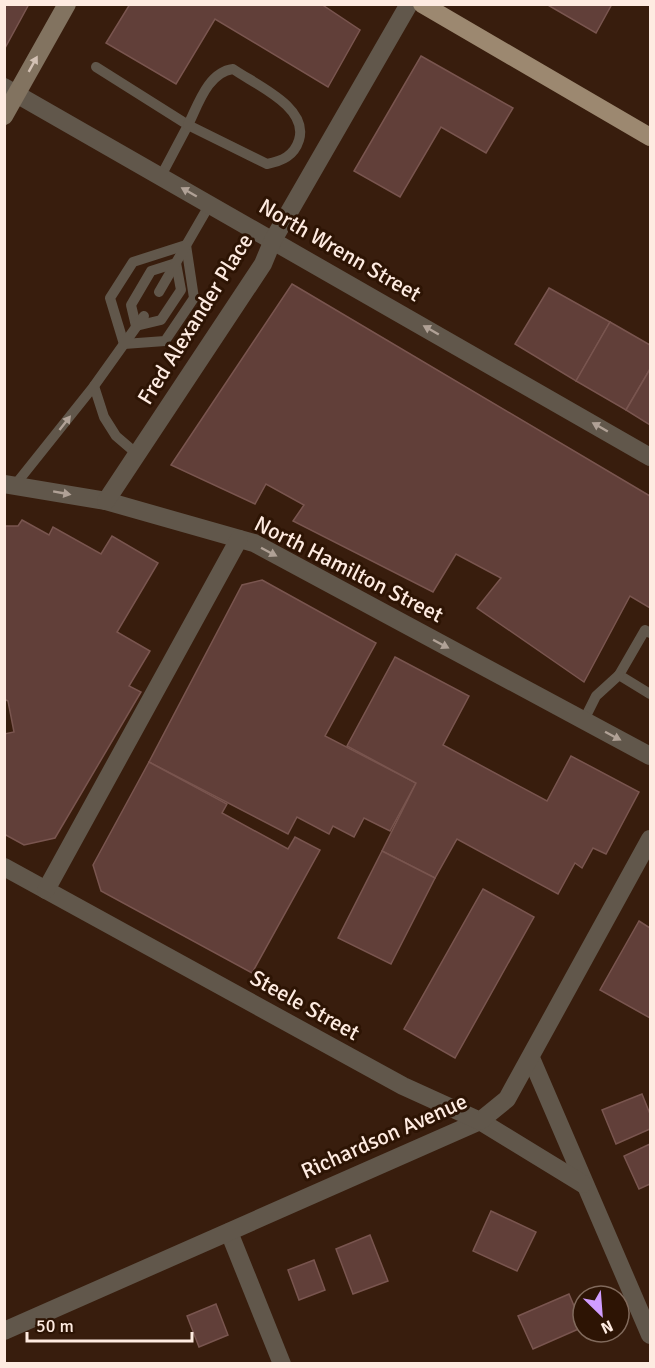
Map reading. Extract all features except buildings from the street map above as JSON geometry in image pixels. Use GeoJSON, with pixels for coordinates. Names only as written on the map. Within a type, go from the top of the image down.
{"type":"FeatureCollection","features":[{"type":"Feature","properties":{"kind":"main road"},"geometry":{"type":"LineString","coordinates":[[4,116],[10,90],[67,4]]}},
{"type":"Feature","properties":{"kind":"main road"},"geometry":{"type":"LineString","coordinates":[[422,4],[651,137]]}},
{"type":"Feature","properties":{"kind":"street","name":"Fred Alexander Place"},"geometry":{"type":"LineString","coordinates":[[106,501],[263,264],[273,240],[409,4]]}},
{"type":"Feature","properties":{"kind":"street","name":"North Wrenn Street"},"geometry":{"type":"LineString","coordinates":[[10,90],[651,456]]}},
{"type":"Feature","properties":{"kind":"street","name":"North Hamilton Street"},"geometry":{"type":"LineString","coordinates":[[10,484],[106,501],[254,543],[651,756]]}},
{"type":"Feature","properties":{"kind":"street"},"geometry":{"type":"LineString","coordinates":[[46,890],[239,539]]}},
{"type":"Feature","properties":{"kind":"street","name":"Richardson Avenue"},"geometry":{"type":"LineString","coordinates":[[4,1331],[480,1121],[507,1099],[651,839]]}},
{"type":"Feature","properties":{"kind":"street","name":"Steele Street"},"geometry":{"type":"LineString","coordinates":[[4,867],[404,1086],[480,1121],[583,1184]]}},
{"type":"Feature","properties":{"kind":"street"},"geometry":{"type":"LineString","coordinates":[[531,1058],[583,1184],[649,1330]]}},
{"type":"Feature","properties":{"kind":"street"},"geometry":{"type":"LineString","coordinates":[[229,1232],[282,1364]]}},
{"type":"Feature","properties":{"kind":"lane"},"geometry":{"type":"LineString","coordinates":[[96,67],[188,125],[267,164],[289,156],[298,144],[302,130],[299,119],[292,108],[233,69],[223,70],[212,79],[188,125],[161,176]]}},
{"type":"Feature","properties":{"kind":"lane"},"geometry":{"type":"LineString","coordinates":[[159,292],[210,204]]}},
{"type":"Feature","properties":{"kind":"lane"},"geometry":{"type":"LineString","coordinates":[[124,344],[110,298],[133,262],[186,245]]}},
{"type":"Feature","properties":{"kind":"lane"},"geometry":{"type":"LineString","coordinates":[[124,344],[165,341],[194,298],[186,245]]}},
{"type":"Feature","properties":{"kind":"lane"},"geometry":{"type":"LineString","coordinates":[[136,326],[131,305],[151,271],[176,263]]}},
{"type":"Feature","properties":{"kind":"lane"},"geometry":{"type":"LineString","coordinates":[[136,326],[161,320],[182,290],[176,263]]}},
{"type":"Feature","properties":{"kind":"lane"},"geometry":{"type":"LineString","coordinates":[[10,484],[94,386],[144,316]]}},
{"type":"Feature","properties":{"kind":"lane"},"geometry":{"type":"LineString","coordinates":[[94,386],[104,417],[116,436],[137,454]]}},
{"type":"Feature","properties":{"kind":"lane"},"geometry":{"type":"LineString","coordinates":[[584,720],[596,696],[619,675],[645,630],[651,633]]}},
{"type":"Feature","properties":{"kind":"lane"},"geometry":{"type":"LineString","coordinates":[[619,675],[651,693]]}}]}
